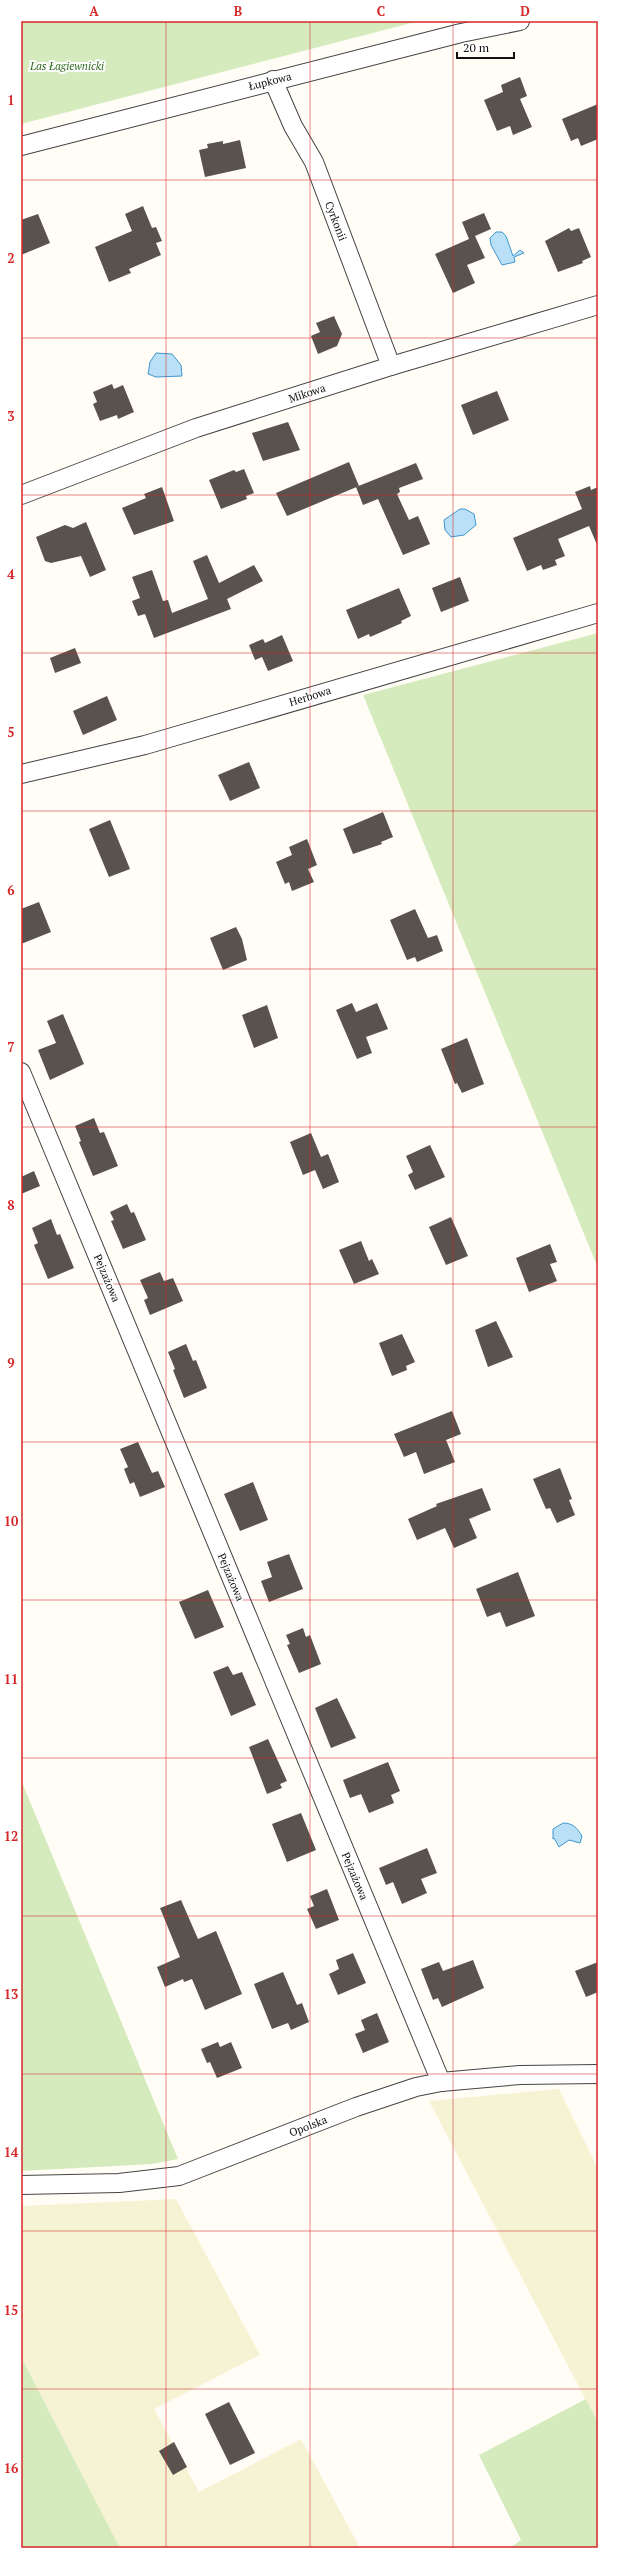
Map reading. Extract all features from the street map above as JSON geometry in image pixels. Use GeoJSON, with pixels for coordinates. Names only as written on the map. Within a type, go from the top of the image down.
{"type":"FeatureCollection","features":[{"type":"Feature","properties":{"kind":"street","name":"Łupkowa"},"geometry":{"type":"LineString","coordinates":[[21,146],[272,80],[461,33],[520,21]]}},
{"type":"Feature","properties":{"kind":"street","name":"Cyrkonii"},"geometry":{"type":"LineString","coordinates":[[272,80],[293,126],[314,162],[391,366]]}},
{"type":"Feature","properties":{"kind":"street","name":"Mikowa"},"geometry":{"type":"LineString","coordinates":[[21,495],[196,428],[391,366],[598,305]]}},
{"type":"Feature","properties":{"kind":"street","name":"Herbowa"},"geometry":{"type":"LineString","coordinates":[[21,774],[145,745],[598,613]]}},
{"type":"Feature","properties":{"kind":"street","name":"Pejzażowa"},"geometry":{"type":"LineString","coordinates":[[21,1072],[441,2082]]}},
{"type":"Feature","properties":{"kind":"street","name":"Opolska"},"geometry":{"type":"LineString","coordinates":[[21,2185],[119,2183],[178,2176],[356,2107],[416,2088],[441,2082],[520,2075],[598,2074]]}},
{"type":"Feature","properties":{"kind":"shaded area"},"geometry":{"type":"Polygon","coordinates":[[[559,2089],[598,2169],[598,2423],[429,2101],[559,2089]]]}},
{"type":"Feature","properties":{"kind":"shaded area"},"geometry":{"type":"Polygon","coordinates":[[[176,2199],[260,2355],[154,2409],[199,2492],[301,2439],[360,2548],[120,2548],[21,2357],[21,2206],[176,2199]]]}},
{"type":"Feature","properties":{"kind":"green space","name":"Las Łagiewnicki"},"geometry":{"type":"Polygon","coordinates":[[[21,21],[419,21],[21,124],[21,21]]]}},
{"type":"Feature","properties":{"kind":"green space"},"geometry":{"type":"Polygon","coordinates":[[[598,633],[598,1268],[363,695],[598,633]]]}},
{"type":"Feature","properties":{"kind":"green space"},"geometry":{"type":"Polygon","coordinates":[[[21,1780],[178,2159],[152,2164],[21,2171],[21,1780]]]}},
{"type":"Feature","properties":{"kind":"green space"},"geometry":{"type":"Polygon","coordinates":[[[21,2357],[120,2548],[21,2548],[21,2357]]]}},
{"type":"Feature","properties":{"kind":"green space"},"geometry":{"type":"Polygon","coordinates":[[[586,2399],[598,2423],[598,2548],[510,2548],[521,2540],[479,2455],[586,2399]]]}},
{"type":"Feature","properties":{"kind":"water"},"geometry":{"type":"Polygon","coordinates":[[[496,232],[502,232],[506,236],[513,256],[520,250],[524,253],[514,257],[515,262],[502,265],[491,245],[490,238],[496,232]]]}},
{"type":"Feature","properties":{"kind":"water"},"geometry":{"type":"Polygon","coordinates":[[[156,353],[172,354],[181,365],[182,376],[156,377],[148,374],[150,362],[156,353]]]}},
{"type":"Feature","properties":{"kind":"water"},"geometry":{"type":"Polygon","coordinates":[[[460,509],[465,509],[474,514],[476,525],[464,535],[451,537],[445,530],[444,520],[460,509]]]}},
{"type":"Feature","properties":{"kind":"water"},"geometry":{"type":"Polygon","coordinates":[[[563,1823],[574,1826],[582,1836],[580,1843],[569,1840],[559,1847],[554,1838],[553,1839],[553,1829],[563,1823]]]}},
{"type":"Feature","properties":{"kind":"building"},"geometry":{"type":"Polygon","coordinates":[[[520,77],[527,96],[520,99],[532,127],[513,135],[510,126],[497,131],[484,100],[503,92],[501,85],[520,77]]]}},
{"type":"Feature","properties":{"kind":"building"},"geometry":{"type":"Polygon","coordinates":[[[598,104],[598,139],[581,146],[578,138],[571,141],[562,119],[598,104]]]}},
{"type":"Feature","properties":{"kind":"building"},"geometry":{"type":"Polygon","coordinates":[[[240,140],[246,168],[205,177],[199,150],[208,148],[207,144],[223,141],[223,144],[240,140]]]}},
{"type":"Feature","properties":{"kind":"building"},"geometry":{"type":"Polygon","coordinates":[[[143,206],[152,228],[156,227],[162,241],[156,243],[161,255],[129,269],[131,273],[109,282],[95,247],[132,231],[125,214],[143,206]]]}},
{"type":"Feature","properties":{"kind":"building"},"geometry":{"type":"Polygon","coordinates":[[[484,213],[491,229],[475,236],[485,258],[467,265],[475,283],[453,293],[435,254],[469,239],[462,222],[484,213]]]}},
{"type":"Feature","properties":{"kind":"building"},"geometry":{"type":"Polygon","coordinates":[[[38,214],[50,243],[21,255],[21,220],[38,214]]]}},
{"type":"Feature","properties":{"kind":"building"},"geometry":{"type":"Polygon","coordinates":[[[569,228],[571,231],[579,228],[591,257],[582,261],[583,263],[558,272],[545,241],[569,228]]]}},
{"type":"Feature","properties":{"kind":"building"},"geometry":{"type":"Polygon","coordinates":[[[334,316],[342,334],[337,346],[318,354],[311,336],[320,332],[316,323],[334,316]]]}},
{"type":"Feature","properties":{"kind":"building"},"geometry":{"type":"Polygon","coordinates":[[[112,384],[114,389],[123,385],[134,412],[118,419],[117,415],[100,421],[93,404],[97,402],[93,392],[112,384]]]}},
{"type":"Feature","properties":{"kind":"building"},"geometry":{"type":"Polygon","coordinates":[[[497,391],[509,420],[473,435],[461,405],[497,391]]]}},
{"type":"Feature","properties":{"kind":"building"},"geometry":{"type":"Polygon","coordinates":[[[288,422],[300,450],[263,461],[252,433],[288,422]]]}},
{"type":"Feature","properties":{"kind":"building"},"geometry":{"type":"Polygon","coordinates":[[[349,462],[359,486],[287,516],[276,493],[349,462]]]}},
{"type":"Feature","properties":{"kind":"building"},"geometry":{"type":"Polygon","coordinates":[[[416,463],[423,479],[399,488],[400,492],[397,494],[409,520],[418,516],[430,544],[403,555],[378,499],[363,505],[356,487],[416,463]]]}},
{"type":"Feature","properties":{"kind":"building"},"geometry":{"type":"Polygon","coordinates":[[[244,469],[254,493],[246,496],[247,499],[221,509],[209,480],[234,470],[236,472],[244,469]]]}},
{"type":"Feature","properties":{"kind":"building"},"geometry":{"type":"Polygon","coordinates":[[[590,486],[591,490],[598,487],[598,547],[589,526],[558,539],[565,556],[555,560],[557,565],[543,570],[541,565],[527,571],[513,538],[582,509],[575,492],[590,486]]]}},
{"type":"Feature","properties":{"kind":"building"},"geometry":{"type":"Polygon","coordinates":[[[162,487],[174,521],[134,535],[122,508],[146,498],[144,494],[162,487]]]}},
{"type":"Feature","properties":{"kind":"building"},"geometry":{"type":"Polygon","coordinates":[[[86,522],[106,570],[90,577],[81,556],[51,563],[45,561],[36,537],[65,525],[73,528],[86,522]]]}},
{"type":"Feature","properties":{"kind":"building"},"geometry":{"type":"Polygon","coordinates":[[[207,555],[219,583],[254,565],[263,581],[227,599],[231,609],[154,638],[145,614],[138,616],[132,601],[140,598],[132,577],[152,570],[163,601],[168,600],[172,613],[208,599],[193,561],[207,555]]]}},
{"type":"Feature","properties":{"kind":"building"},"geometry":{"type":"Polygon","coordinates":[[[460,577],[469,601],[441,612],[432,588],[460,577]]]}},
{"type":"Feature","properties":{"kind":"building"},"geometry":{"type":"Polygon","coordinates":[[[399,588],[411,616],[401,621],[402,623],[370,637],[369,634],[358,639],[346,610],[399,588]]]}},
{"type":"Feature","properties":{"kind":"building"},"geometry":{"type":"Polygon","coordinates":[[[282,635],[293,661],[268,671],[262,657],[255,660],[249,645],[263,639],[265,643],[282,635]]]}},
{"type":"Feature","properties":{"kind":"building"},"geometry":{"type":"Polygon","coordinates":[[[75,648],[81,663],[55,673],[50,658],[75,648]]]}},
{"type":"Feature","properties":{"kind":"building"},"geometry":{"type":"Polygon","coordinates":[[[107,696],[117,720],[83,735],[73,711],[107,696]]]}},
{"type":"Feature","properties":{"kind":"building"},"geometry":{"type":"Polygon","coordinates":[[[249,762],[260,788],[230,801],[218,775],[249,762]]]}},
{"type":"Feature","properties":{"kind":"building"},"geometry":{"type":"Polygon","coordinates":[[[383,812],[393,837],[381,842],[382,844],[353,854],[343,829],[383,812]]]}},
{"type":"Feature","properties":{"kind":"building"},"geometry":{"type":"Polygon","coordinates":[[[110,820],[130,869],[109,877],[89,829],[110,820]]]}},
{"type":"Feature","properties":{"kind":"building"},"geometry":{"type":"Polygon","coordinates":[[[307,839],[317,865],[308,869],[314,882],[292,891],[289,882],[285,884],[276,862],[292,855],[289,847],[307,839]]]}},
{"type":"Feature","properties":{"kind":"building"},"geometry":{"type":"Polygon","coordinates":[[[39,902],[51,932],[21,944],[21,909],[39,902]]]}},
{"type":"Feature","properties":{"kind":"building"},"geometry":{"type":"Polygon","coordinates":[[[415,909],[428,938],[437,935],[443,951],[417,962],[415,957],[407,960],[390,920],[415,909]]]}},
{"type":"Feature","properties":{"kind":"building"},"geometry":{"type":"Polygon","coordinates":[[[236,927],[242,939],[247,960],[223,970],[210,938],[236,927]]]}},
{"type":"Feature","properties":{"kind":"building"},"geometry":{"type":"Polygon","coordinates":[[[352,1003],[356,1012],[377,1003],[388,1029],[366,1037],[372,1053],[357,1059],[336,1010],[352,1003]]]}},
{"type":"Feature","properties":{"kind":"building"},"geometry":{"type":"Polygon","coordinates":[[[267,1005],[278,1038],[254,1048],[242,1015],[267,1005]]]}},
{"type":"Feature","properties":{"kind":"building"},"geometry":{"type":"Polygon","coordinates":[[[63,1014],[84,1064],[50,1080],[38,1050],[56,1043],[47,1021],[63,1014]]]}},
{"type":"Feature","properties":{"kind":"building"},"geometry":{"type":"Polygon","coordinates":[[[467,1038],[484,1084],[462,1093],[457,1083],[455,1084],[441,1049],[467,1038]]]}},
{"type":"Feature","properties":{"kind":"building"},"geometry":{"type":"Polygon","coordinates":[[[94,1118],[100,1133],[104,1132],[118,1166],[93,1176],[79,1142],[81,1141],[75,1126],[94,1118]]]}},
{"type":"Feature","properties":{"kind":"building"},"geometry":{"type":"Polygon","coordinates":[[[311,1133],[321,1157],[328,1154],[339,1182],[323,1189],[315,1170],[303,1175],[290,1142],[311,1133]]]}},
{"type":"Feature","properties":{"kind":"building"},"geometry":{"type":"Polygon","coordinates":[[[430,1145],[445,1177],[415,1190],[408,1175],[413,1172],[406,1156],[430,1145]]]}},
{"type":"Feature","properties":{"kind":"building"},"geometry":{"type":"Polygon","coordinates":[[[34,1171],[40,1186],[21,1194],[21,1177],[34,1171]]]}},
{"type":"Feature","properties":{"kind":"building"},"geometry":{"type":"Polygon","coordinates":[[[127,1204],[131,1213],[134,1212],[146,1240],[123,1249],[111,1221],[114,1220],[110,1212],[127,1204]]]}},
{"type":"Feature","properties":{"kind":"building"},"geometry":{"type":"Polygon","coordinates":[[[451,1217],[468,1256],[446,1265],[429,1227],[451,1217]]]}},
{"type":"Feature","properties":{"kind":"building"},"geometry":{"type":"Polygon","coordinates":[[[51,1219],[57,1235],[60,1234],[74,1268],[48,1279],[34,1245],[38,1243],[32,1228],[51,1219]]]}},
{"type":"Feature","properties":{"kind":"building"},"geometry":{"type":"Polygon","coordinates":[[[361,1241],[369,1261],[372,1259],[379,1274],[354,1284],[339,1250],[361,1241]]]}},
{"type":"Feature","properties":{"kind":"building"},"geometry":{"type":"Polygon","coordinates":[[[550,1244],[557,1262],[550,1264],[557,1281],[529,1292],[516,1258],[550,1244]]]}},
{"type":"Feature","properties":{"kind":"building"},"geometry":{"type":"Polygon","coordinates":[[[160,1272],[164,1281],[173,1278],[183,1301],[150,1315],[144,1300],[148,1298],[140,1280],[160,1272]]]}},
{"type":"Feature","properties":{"kind":"building"},"geometry":{"type":"Polygon","coordinates":[[[496,1321],[513,1357],[488,1367],[475,1330],[496,1321]]]}},
{"type":"Feature","properties":{"kind":"building"},"geometry":{"type":"Polygon","coordinates":[[[402,1334],[415,1362],[406,1366],[407,1370],[392,1376],[379,1343],[402,1334]]]}},
{"type":"Feature","properties":{"kind":"building"},"geometry":{"type":"Polygon","coordinates":[[[186,1344],[193,1361],[196,1360],[207,1388],[184,1398],[168,1352],[186,1344]]]}},
{"type":"Feature","properties":{"kind":"building"},"geometry":{"type":"Polygon","coordinates":[[[452,1411],[461,1434],[446,1440],[455,1462],[424,1474],[416,1452],[404,1457],[394,1434],[452,1411]]]}},
{"type":"Feature","properties":{"kind":"building"},"geometry":{"type":"Polygon","coordinates":[[[138,1442],[152,1473],[158,1471],[165,1487],[140,1497],[134,1482],[130,1484],[124,1469],[128,1467],[120,1449],[138,1442]]]}},
{"type":"Feature","properties":{"kind":"building"},"geometry":{"type":"Polygon","coordinates":[[[560,1468],[572,1499],[569,1500],[575,1515],[557,1523],[550,1508],[546,1509],[533,1479],[560,1468]]]}},
{"type":"Feature","properties":{"kind":"building"},"geometry":{"type":"Polygon","coordinates":[[[253,1482],[268,1520],[240,1531],[224,1494],[253,1482]]]}},
{"type":"Feature","properties":{"kind":"building"},"geometry":{"type":"Polygon","coordinates":[[[482,1488],[491,1510],[469,1519],[477,1538],[454,1548],[445,1528],[417,1540],[408,1519],[437,1506],[436,1504],[482,1488]]]}},
{"type":"Feature","properties":{"kind":"building"},"geometry":{"type":"Polygon","coordinates":[[[289,1554],[303,1589],[269,1602],[261,1581],[272,1577],[267,1562],[289,1554]]]}},
{"type":"Feature","properties":{"kind":"building"},"geometry":{"type":"Polygon","coordinates":[[[518,1572],[535,1616],[506,1627],[500,1612],[487,1617],[476,1589],[518,1572]]]}},
{"type":"Feature","properties":{"kind":"building"},"geometry":{"type":"Polygon","coordinates":[[[208,1590],[224,1627],[195,1639],[179,1602],[208,1590]]]}},
{"type":"Feature","properties":{"kind":"building"},"geometry":{"type":"Polygon","coordinates":[[[303,1628],[306,1637],[310,1635],[321,1664],[299,1673],[287,1645],[290,1644],[286,1635],[303,1628]]]}},
{"type":"Feature","properties":{"kind":"building"},"geometry":{"type":"Polygon","coordinates":[[[228,1666],[233,1675],[242,1672],[256,1705],[231,1716],[213,1672],[228,1666]]]}},
{"type":"Feature","properties":{"kind":"building"},"geometry":{"type":"Polygon","coordinates":[[[337,1698],[356,1738],[331,1748],[315,1708],[337,1698]]]}},
{"type":"Feature","properties":{"kind":"building"},"geometry":{"type":"Polygon","coordinates":[[[268,1739],[287,1781],[280,1784],[282,1788],[267,1794],[249,1747],[268,1739]]]}},
{"type":"Feature","properties":{"kind":"building"},"geometry":{"type":"Polygon","coordinates":[[[388,1762],[400,1791],[391,1795],[394,1803],[369,1813],[361,1794],[350,1798],[343,1780],[388,1762]]]}},
{"type":"Feature","properties":{"kind":"building"},"geometry":{"type":"Polygon","coordinates":[[[301,1813],[316,1850],[287,1862],[272,1824],[301,1813]]]}},
{"type":"Feature","properties":{"kind":"building"},"geometry":{"type":"Polygon","coordinates":[[[427,1848],[437,1873],[421,1879],[427,1893],[402,1904],[393,1882],[386,1885],[379,1868],[427,1848]]]}},
{"type":"Feature","properties":{"kind":"building"},"geometry":{"type":"Polygon","coordinates":[[[327,1889],[339,1920],[316,1929],[307,1909],[314,1906],[310,1896],[327,1889]]]}},
{"type":"Feature","properties":{"kind":"building"},"geometry":{"type":"Polygon","coordinates":[[[181,1900],[198,1939],[216,1931],[242,1994],[205,2010],[192,1979],[184,1982],[183,1979],[165,1987],[157,1967],[180,1957],[160,1908],[181,1900]]]}},
{"type":"Feature","properties":{"kind":"building"},"geometry":{"type":"Polygon","coordinates":[[[353,1953],[366,1983],[338,1995],[329,1974],[339,1969],[336,1960],[353,1953]]]}},
{"type":"Feature","properties":{"kind":"building"},"geometry":{"type":"Polygon","coordinates":[[[473,1960],[484,1988],[442,2007],[438,1998],[433,2000],[421,1969],[439,1962],[443,1971],[473,1960]]]}},
{"type":"Feature","properties":{"kind":"building"},"geometry":{"type":"Polygon","coordinates":[[[598,1962],[598,1992],[586,1997],[575,1971],[598,1962]]]}},
{"type":"Feature","properties":{"kind":"building"},"geometry":{"type":"Polygon","coordinates":[[[283,1972],[297,2005],[302,2003],[309,2022],[291,2030],[288,2023],[272,2029],[254,1984],[283,1972]]]}},
{"type":"Feature","properties":{"kind":"building"},"geometry":{"type":"Polygon","coordinates":[[[377,2013],[389,2042],[363,2053],[355,2034],[365,2030],[361,2020],[377,2013]]]}},
{"type":"Feature","properties":{"kind":"building"},"geometry":{"type":"Polygon","coordinates":[[[218,2042],[220,2047],[231,2042],[242,2068],[217,2078],[210,2062],[207,2063],[201,2049],[218,2042]]]}},
{"type":"Feature","properties":{"kind":"building"},"geometry":{"type":"Polygon","coordinates":[[[229,2402],[255,2453],[230,2465],[205,2414],[229,2402]]]}},
{"type":"Feature","properties":{"kind":"building"},"geometry":{"type":"Polygon","coordinates":[[[174,2442],[187,2467],[173,2475],[159,2451],[174,2442]]]}}]}
